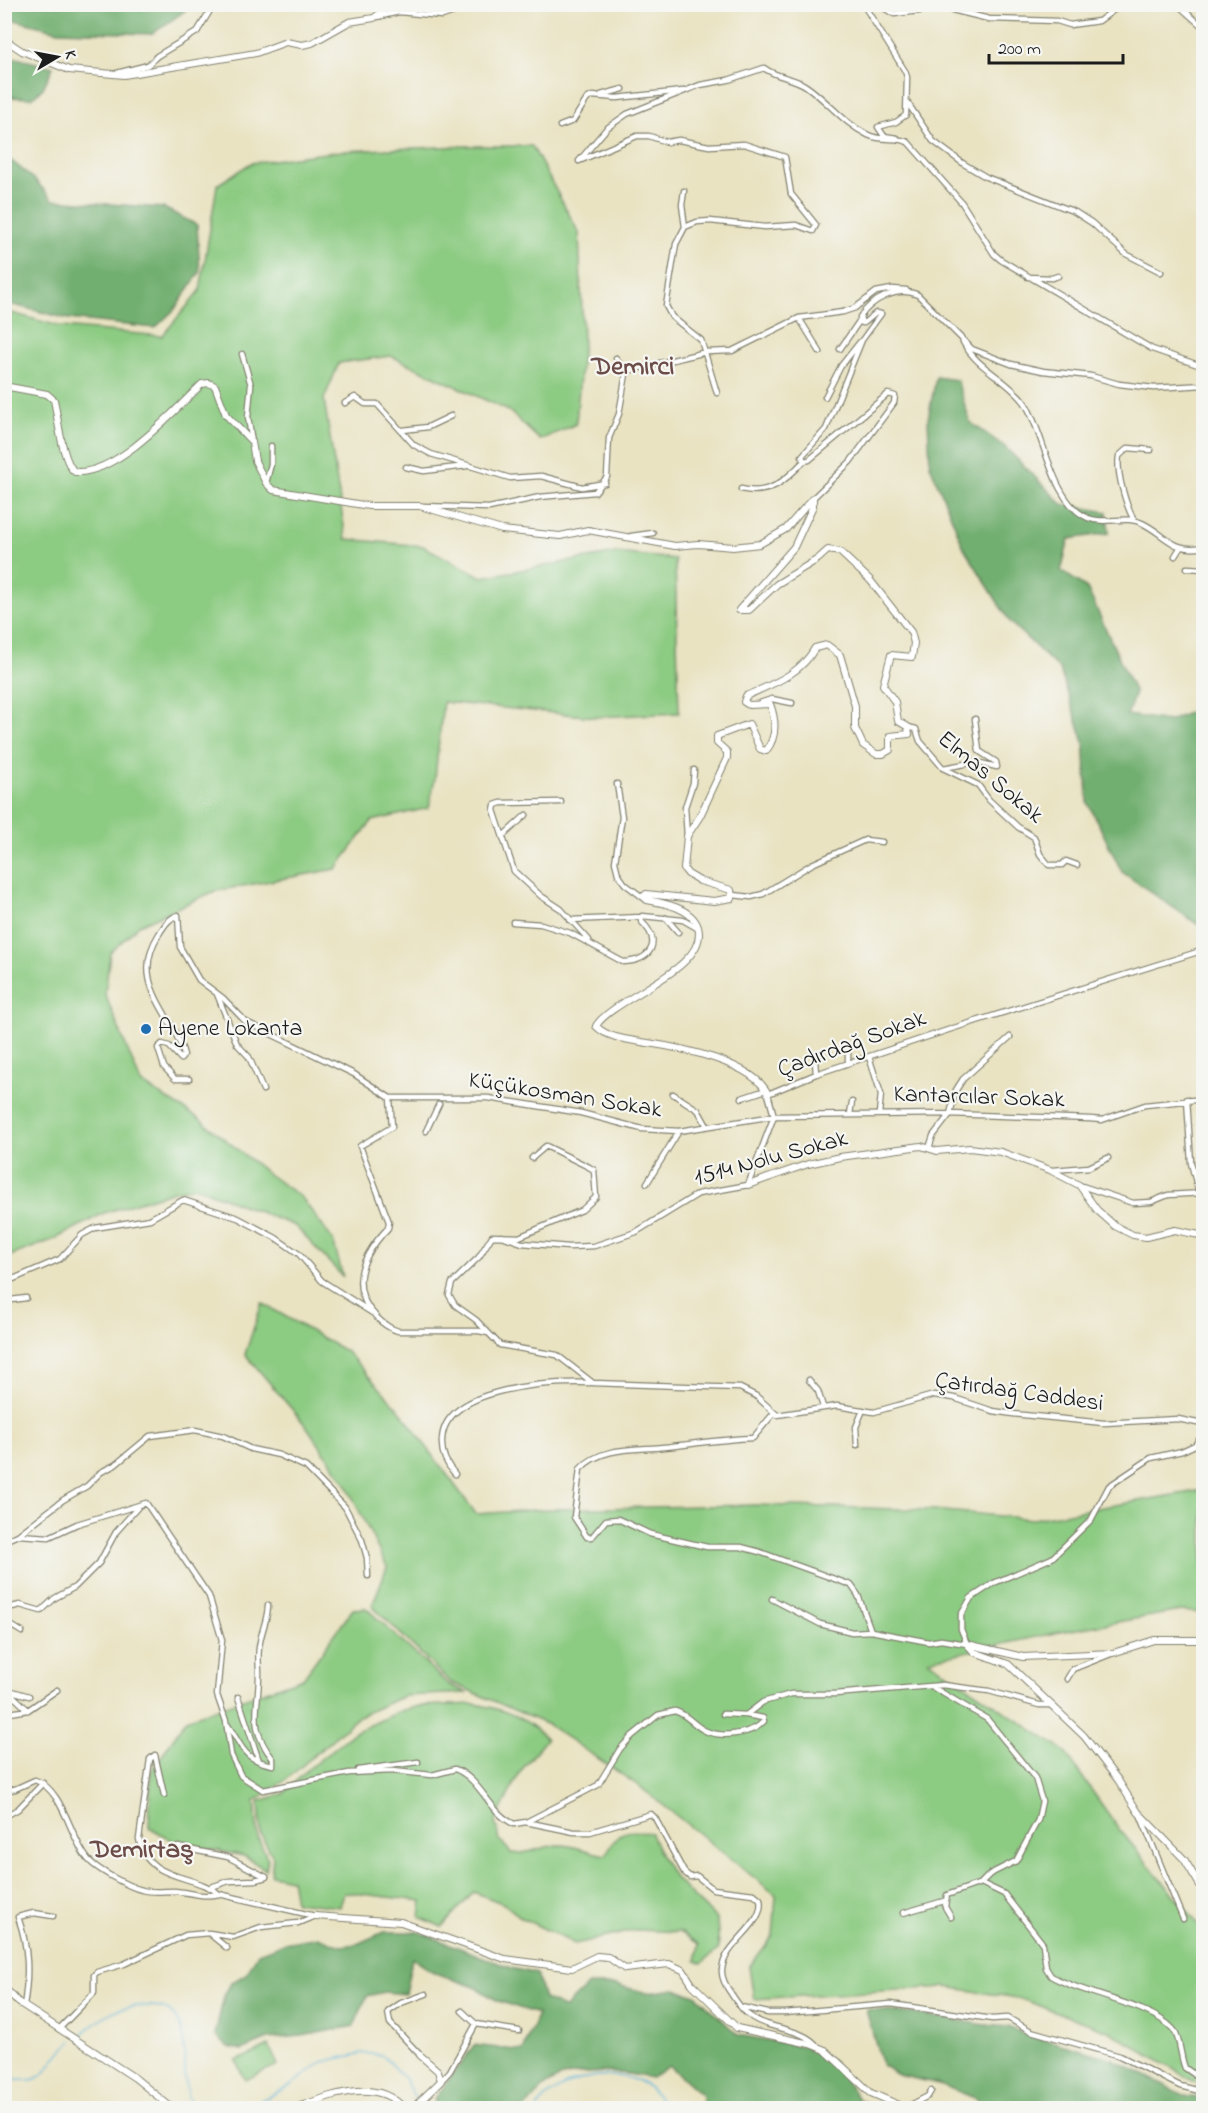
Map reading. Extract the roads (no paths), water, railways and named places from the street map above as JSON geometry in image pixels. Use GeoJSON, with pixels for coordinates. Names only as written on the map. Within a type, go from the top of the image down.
{"type":"FeatureCollection","features":[{"type":"Feature","properties":{"kind":"street"},"geometry":{"type":"LineString","coordinates":[[114,74],[148,65],[157,56],[198,32],[211,9],[222,4]]}},
{"type":"Feature","properties":{"kind":"street"},"geometry":{"type":"LineString","coordinates":[[374,18],[391,4]]}},
{"type":"Feature","properties":{"kind":"street"},"geometry":{"type":"LineString","coordinates":[[863,4],[905,71],[906,115],[902,119],[878,127],[885,136],[903,140],[913,146],[962,203],[994,254],[1028,277],[1152,349],[1203,368]]}},
{"type":"Feature","properties":{"kind":"street"},"geometry":{"type":"LineString","coordinates":[[877,4],[894,14],[944,8],[989,19],[1057,21],[1070,25],[1099,21],[1122,4]]}},
{"type":"Feature","properties":{"kind":"street"},"geometry":{"type":"LineString","coordinates":[[1078,4],[1101,4]]}},
{"type":"Feature","properties":{"kind":"street"},"geometry":{"type":"LineString","coordinates":[[1177,4],[1203,28]]}},
{"type":"Feature","properties":{"kind":"street"},"geometry":{"type":"LineString","coordinates":[[4,39],[22,51],[69,70],[114,74],[156,71],[181,64],[256,53],[286,42],[302,45],[312,43],[348,22],[399,12],[442,16],[460,10]]}},
{"type":"Feature","properties":{"kind":"street"},"geometry":{"type":"LineString","coordinates":[[686,227],[704,221],[765,227],[796,225],[813,231],[816,225],[791,194],[785,157],[744,144],[709,146],[637,136],[579,161],[607,128],[627,114],[688,90],[764,68],[774,76],[805,85],[842,119],[869,135],[885,141],[903,140]]}},
{"type":"Feature","properties":{"kind":"street"},"geometry":{"type":"LineString","coordinates":[[560,126],[573,121],[587,99],[623,89]]}},
{"type":"Feature","properties":{"kind":"street"},"geometry":{"type":"LineString","coordinates":[[598,95],[617,98],[688,90]]}},
{"type":"Feature","properties":{"kind":"street"},"geometry":{"type":"LineString","coordinates":[[907,102],[933,141],[964,164],[986,177],[1075,212],[1092,223],[1126,254],[1161,272]]}},
{"type":"Feature","properties":{"kind":"street"},"geometry":{"type":"LineString","coordinates":[[684,191],[682,205],[686,227],[674,250],[666,306],[672,317],[701,340],[717,393]]}},
{"type":"Feature","properties":{"kind":"street"},"geometry":{"type":"LineString","coordinates":[[1028,277],[1052,279],[1058,276]]}},
{"type":"Feature","properties":{"kind":"street"},"geometry":{"type":"LineString","coordinates":[[626,374],[660,362],[706,352],[738,349],[799,318],[849,310],[876,292],[892,288],[912,292],[926,301],[937,316],[959,334],[974,351],[1021,367],[1091,376],[1119,384],[1154,388],[1203,385]]}},
{"type":"Feature","properties":{"kind":"street"},"geometry":{"type":"LineString","coordinates":[[840,349],[860,321],[861,314],[877,300],[898,293],[912,292]]}},
{"type":"Feature","properties":{"kind":"street"},"geometry":{"type":"LineString","coordinates":[[825,397],[844,361],[881,314],[876,313],[864,323],[860,321]]}},
{"type":"Feature","properties":{"kind":"street"},"geometry":{"type":"LineString","coordinates":[[799,318],[820,352]]}},
{"type":"Feature","properties":{"kind":"street"},"geometry":{"type":"LineString","coordinates":[[959,334],[977,361],[1012,389],[1025,404],[1050,466],[1074,508],[1093,520],[1134,520],[1143,523],[1180,548],[1203,547]]}},
{"type":"Feature","properties":{"kind":"street"},"geometry":{"type":"LineString","coordinates":[[804,460],[802,456],[826,429],[862,340]]}},
{"type":"Feature","properties":{"kind":"street"},"geometry":{"type":"LineString","coordinates":[[242,354],[251,385],[248,417],[255,461],[266,483],[273,490],[338,503],[387,508],[420,506],[489,508],[540,496],[590,494],[605,483],[609,471],[609,438],[619,414],[626,374],[616,358]]}},
{"type":"Feature","properties":{"kind":"street"},"geometry":{"type":"LineString","coordinates":[[4,386],[46,394],[54,400],[66,457],[70,468],[75,472],[92,469],[111,460],[149,436],[202,384],[209,383],[215,386],[226,416],[252,442]]}},
{"type":"Feature","properties":{"kind":"street"},"geometry":{"type":"LineString","coordinates":[[420,506],[427,510],[502,530],[546,536],[588,531],[675,546],[698,544],[733,547],[760,544],[786,529],[858,453],[882,415],[894,403],[895,396],[888,394],[878,400],[809,460],[804,460],[765,491],[753,493],[741,489]]}},
{"type":"Feature","properties":{"kind":"street"},"geometry":{"type":"LineString","coordinates":[[345,403],[355,397],[365,404],[377,404],[420,449],[467,465],[510,478],[547,477],[582,487],[605,483]]}},
{"type":"Feature","properties":{"kind":"street"},"geometry":{"type":"LineString","coordinates":[[403,430],[423,429],[451,416]]}},
{"type":"Feature","properties":{"kind":"street"},"geometry":{"type":"LineString","coordinates":[[266,483],[271,464],[271,446]]}},
{"type":"Feature","properties":{"kind":"street"},"geometry":{"type":"LineString","coordinates":[[1134,520],[1126,504],[1118,466],[1119,456],[1125,449],[1151,450]]}},
{"type":"Feature","properties":{"kind":"street"},"geometry":{"type":"LineString","coordinates":[[406,467],[424,471],[467,465]]}},
{"type":"Feature","properties":{"kind":"street"},"geometry":{"type":"LineString","coordinates":[[792,703],[772,699],[749,705],[744,699],[790,676],[808,662],[815,648],[827,645],[840,655],[855,706],[855,728],[863,745],[876,754],[887,753],[890,736],[906,735],[910,731],[898,721],[895,702],[884,685],[884,678],[891,656],[912,657],[914,643],[911,632],[870,580],[840,552],[828,550],[777,584],[749,609],[739,610],[794,547],[813,506],[813,498]]}},
{"type":"Feature","properties":{"kind":"street"},"geometry":{"type":"LineString","coordinates":[[622,537],[653,533]]}},
{"type":"Feature","properties":{"kind":"street"},"geometry":{"type":"LineString","coordinates":[[1175,556],[1180,548]]}},
{"type":"Feature","properties":{"kind":"street"},"geometry":{"type":"LineString","coordinates":[[1187,568],[1203,569]]}},
{"type":"Feature","properties":{"kind":"street"},"geometry":{"type":"LineString","coordinates":[[687,836],[700,816],[727,758],[727,752],[717,743],[717,736],[749,724],[760,749],[766,751],[773,743],[775,733],[772,709],[770,704],[760,703]]}},
{"type":"Feature","properties":{"kind":"street"},"geometry":{"type":"LineString","coordinates":[[943,768],[976,762],[997,767],[996,762],[979,751],[975,719]]}},
{"type":"Feature","properties":{"kind":"street","name":"Elmas Sokak"},"geometry":{"type":"LineString","coordinates":[[908,727],[916,729],[920,741],[943,768],[978,785],[989,801],[1034,837],[1041,854],[1049,865],[1062,865],[1066,861],[1077,865]]}},
{"type":"Feature","properties":{"kind":"street"},"geometry":{"type":"LineString","coordinates":[[694,770],[693,783],[685,807],[687,836],[684,869],[700,881],[731,890],[733,895]]}},
{"type":"Feature","properties":{"kind":"street"},"geometry":{"type":"LineString","coordinates":[[617,784],[622,817],[615,862],[618,874],[625,884],[645,898],[684,912],[694,920],[698,930]]}},
{"type":"Feature","properties":{"kind":"street"},"geometry":{"type":"LineString","coordinates":[[561,802],[495,805],[514,871],[541,896],[561,909],[593,944]]}},
{"type":"Feature","properties":{"kind":"street"},"geometry":{"type":"LineString","coordinates":[[504,835],[526,815]]}},
{"type":"Feature","properties":{"kind":"street"},"geometry":{"type":"LineString","coordinates":[[645,898],[650,893],[725,901],[733,895],[751,897],[763,894],[813,864],[865,840],[882,842]]}},
{"type":"Feature","properties":{"kind":"street"},"geometry":{"type":"LineString","coordinates":[[189,1079],[175,1079],[162,1064],[158,1048],[162,1044],[169,1046],[181,1059],[184,1055],[155,1000],[149,978],[153,945],[173,917],[179,916],[178,937],[182,952],[199,980],[248,1023],[354,1074],[390,1098],[392,1127],[360,1146],[388,1222],[388,1228],[361,1269],[362,1297],[374,1314],[387,1328],[398,1331],[479,1331],[488,1334]]}},
{"type":"Feature","properties":{"kind":"street"},"geometry":{"type":"LineString","coordinates":[[513,922],[541,924],[593,944],[623,962],[644,956],[651,948],[654,939],[652,931],[642,921],[642,917]]}},
{"type":"Feature","properties":{"kind":"street"},"geometry":{"type":"LineString","coordinates":[[570,920],[666,918],[693,924],[698,930]]}},
{"type":"Feature","properties":{"kind":"street"},"geometry":{"type":"LineString","coordinates":[[666,918],[678,932]]}},
{"type":"Feature","properties":{"kind":"street","name":"Çadırdağ Sokak"},"geometry":{"type":"LineString","coordinates":[[698,930],[696,945],[686,959],[596,1026],[609,1034],[685,1049],[712,1059],[748,1073],[767,1092],[848,1063],[1203,951]]}},
{"type":"Feature","properties":{"kind":"street"},"geometry":{"type":"LineString","coordinates":[[217,994],[237,1044],[249,1057],[263,1090]]}},
{"type":"Feature","properties":{"kind":"street"},"geometry":{"type":"LineString","coordinates":[[929,1148],[933,1136],[950,1114],[956,1090],[966,1074],[1010,1037]]}},
{"type":"Feature","properties":{"kind":"street"},"geometry":{"type":"LineString","coordinates":[[848,1050],[848,1063]]}},
{"type":"Feature","properties":{"kind":"street"},"geometry":{"type":"LineString","coordinates":[[869,1057],[881,1094],[879,1114]]}},
{"type":"Feature","properties":{"kind":"street"},"geometry":{"type":"LineString","coordinates":[[815,1061],[816,1074]]}},
{"type":"Feature","properties":{"kind":"street"},"geometry":{"type":"LineString","coordinates":[[742,1098],[767,1092],[774,1116],[748,1185]]}},
{"type":"Feature","properties":{"kind":"street"},"geometry":{"type":"LineString","coordinates":[[673,1094],[698,1110],[706,1126]]}},
{"type":"Feature","properties":{"kind":"street","name":"Küçükosman Sokak"},"geometry":{"type":"LineString","coordinates":[[390,1098],[488,1098],[581,1113],[642,1129],[679,1131],[774,1116]]}},
{"type":"Feature","properties":{"kind":"street"},"geometry":{"type":"LineString","coordinates":[[1078,1185],[1133,1203],[1151,1202],[1168,1195],[1201,1193],[1191,1163],[1187,1099]]}},
{"type":"Feature","properties":{"kind":"street","name":"Kantarcılar Sokak"},"geometry":{"type":"LineString","coordinates":[[774,1116],[950,1114],[1102,1120],[1145,1105],[1203,1099]]}},
{"type":"Feature","properties":{"kind":"street"},"geometry":{"type":"LineString","coordinates":[[850,1114],[852,1102]]}},
{"type":"Feature","properties":{"kind":"street"},"geometry":{"type":"LineString","coordinates":[[426,1131],[439,1104]]}},
{"type":"Feature","properties":{"kind":"street"},"geometry":{"type":"LineString","coordinates":[[646,1183],[679,1131]]}},
{"type":"Feature","properties":{"kind":"street"},"geometry":{"type":"LineString","coordinates":[[532,1158],[546,1146],[594,1170],[596,1197],[582,1210],[519,1236],[492,1236],[479,1257],[449,1289],[449,1295],[454,1305],[476,1320],[500,1345],[557,1355],[567,1360],[580,1375],[593,1383]]}},
{"type":"Feature","properties":{"kind":"street","name":"1514 Nolu Sokak"},"geometry":{"type":"LineString","coordinates":[[502,1236],[522,1243],[569,1247],[594,1246],[636,1232],[698,1194],[748,1185],[808,1164],[887,1150],[970,1148],[1001,1152],[1050,1170],[1078,1185]]}},
{"type":"Feature","properties":{"kind":"street"},"geometry":{"type":"LineString","coordinates":[[1050,1170],[1083,1169],[1108,1158]]}},
{"type":"Feature","properties":{"kind":"street"},"geometry":{"type":"LineString","coordinates":[[1078,1185],[1097,1210],[1115,1226],[1133,1235],[1146,1237],[1175,1230],[1203,1236]]}},
{"type":"Feature","properties":{"kind":"street"},"geometry":{"type":"LineString","coordinates":[[4,1283],[60,1259],[82,1235],[95,1228],[150,1219],[183,1200],[238,1218],[276,1238],[299,1254],[322,1281],[374,1314]]}},
{"type":"Feature","properties":{"kind":"street"},"geometry":{"type":"LineString","coordinates":[[4,1301],[26,1298]]}},
{"type":"Feature","properties":{"kind":"street"},"geometry":{"type":"LineString","coordinates":[[809,1380],[818,1392],[823,1407]]}},
{"type":"Feature","properties":{"kind":"street"},"geometry":{"type":"LineString","coordinates":[[455,1474],[444,1458],[442,1433],[448,1422],[471,1402],[518,1387],[593,1383],[740,1388],[756,1396],[774,1413],[753,1438],[717,1439],[663,1447],[638,1448],[594,1458],[580,1469],[574,1517],[587,1537],[592,1537],[606,1520],[618,1519],[650,1534],[707,1546],[741,1547],[760,1552],[851,1585],[858,1595],[871,1631]]}},
{"type":"Feature","properties":{"kind":"street","name":"Çatırdağ Caddesi"},"geometry":{"type":"LineString","coordinates":[[774,1413],[783,1415],[837,1406],[874,1412],[934,1395],[954,1398],[993,1412],[1104,1423],[1178,1419],[1203,1423],[1203,1432],[1195,1445],[1182,1451],[1151,1458],[1109,1486],[1091,1520],[1052,1558],[994,1582],[971,1598],[961,1615],[961,1629],[966,1644]]}},
{"type":"Feature","properties":{"kind":"street"},"geometry":{"type":"LineString","coordinates":[[857,1445],[856,1427],[863,1410]]}},
{"type":"Feature","properties":{"kind":"street"},"geometry":{"type":"LineString","coordinates":[[4,1541],[18,1535],[63,1500],[87,1486],[101,1472],[115,1465],[150,1436],[195,1430],[223,1436],[251,1449],[306,1467],[345,1507],[366,1552],[368,1576]]}},
{"type":"Feature","properties":{"kind":"street"},"geometry":{"type":"LineString","coordinates":[[18,1535],[49,1537],[77,1524],[141,1504],[149,1506],[208,1596],[222,1640],[217,1695],[226,1722],[236,1771],[254,1786],[268,1790],[380,1765],[418,1762]]}},
{"type":"Feature","properties":{"kind":"street"},"geometry":{"type":"LineString","coordinates":[[4,1609],[20,1605],[41,1611],[55,1598],[75,1587],[99,1563],[116,1532],[141,1504]]}},
{"type":"Feature","properties":{"kind":"street"},"geometry":{"type":"LineString","coordinates":[[772,1599],[820,1624],[852,1632],[871,1631],[929,1642],[941,1640],[1023,1657],[1113,1653]]}},
{"type":"Feature","properties":{"kind":"street"},"geometry":{"type":"LineString","coordinates":[[226,1722],[241,1749],[260,1761],[273,1765],[273,1759],[265,1749],[258,1731],[255,1713],[259,1675],[258,1649],[268,1605]]}},
{"type":"Feature","properties":{"kind":"street"},"geometry":{"type":"LineString","coordinates":[[4,1621],[22,1632]]}},
{"type":"Feature","properties":{"kind":"street"},"geometry":{"type":"LineString","coordinates":[[1067,1679],[1073,1669],[1154,1640],[1203,1640]]}},
{"type":"Feature","properties":{"kind":"street"},"geometry":{"type":"LineString","coordinates":[[966,1644],[974,1652],[1008,1664],[1084,1736],[1138,1812],[1184,1859],[1203,1892]]}},
{"type":"Feature","properties":{"kind":"street"},"geometry":{"type":"LineString","coordinates":[[746,1715],[763,1702],[791,1694],[934,1688],[943,1685],[989,1691],[1039,1705],[1053,1705]]}},
{"type":"Feature","properties":{"kind":"street"},"geometry":{"type":"LineString","coordinates":[[903,1913],[944,1900],[952,1892],[981,1883],[990,1874],[1020,1857],[1042,1812],[1040,1790],[1012,1747],[987,1719],[934,1688]]}},
{"type":"Feature","properties":{"kind":"street"},"geometry":{"type":"LineString","coordinates":[[4,1714],[28,1710],[57,1690]]}},
{"type":"Feature","properties":{"kind":"street"},"geometry":{"type":"LineString","coordinates":[[28,1710],[11,1694],[12,1691],[29,1696]]}},
{"type":"Feature","properties":{"kind":"street"},"geometry":{"type":"LineString","coordinates":[[238,1697],[260,1761]]}},
{"type":"Feature","properties":{"kind":"street"},"geometry":{"type":"LineString","coordinates":[[349,1773],[392,1771],[432,1775],[455,1769],[475,1783],[506,1821],[514,1824],[526,1822],[598,1785],[620,1749],[658,1714],[668,1710],[675,1711],[707,1732],[729,1734],[747,1731],[764,1721],[763,1718],[746,1715],[723,1714]]}},
{"type":"Feature","properties":{"kind":"street"},"geometry":{"type":"LineString","coordinates":[[164,1795],[154,1755],[150,1759],[143,1801],[141,1849],[151,1863],[160,1870],[211,1887],[219,1894]]}},
{"type":"Feature","properties":{"kind":"street"},"geometry":{"type":"LineString","coordinates":[[4,1791],[15,1790],[35,1780],[43,1783],[49,1788],[82,1851],[92,1863],[140,1890],[211,1896],[219,1894],[315,1916],[401,1922],[505,1959],[572,1968],[597,1956],[608,1957],[625,1969],[669,1964],[683,1970],[692,1984],[737,2028],[825,2050],[871,2093],[905,2108],[928,2096],[931,2091]]}},
{"type":"Feature","properties":{"kind":"street"},"geometry":{"type":"LineString","coordinates":[[4,1817],[18,1809],[43,1783]]}},
{"type":"Feature","properties":{"kind":"street"},"geometry":{"type":"LineString","coordinates":[[1138,1812],[1183,1919]]}},
{"type":"Feature","properties":{"kind":"street"},"geometry":{"type":"LineString","coordinates":[[526,1822],[574,1832],[590,1832],[651,1814],[684,1872],[690,1877],[697,1876],[713,1889],[754,1894],[760,1899],[759,1916],[731,1949],[721,1968],[725,1985],[747,2014],[770,2026],[810,2038],[818,2047]]}},
{"type":"Feature","properties":{"kind":"street"},"geometry":{"type":"LineString","coordinates":[[178,1847],[228,1857],[266,1876],[255,1880],[229,1881],[211,1887]]}},
{"type":"Feature","properties":{"kind":"street"},"geometry":{"type":"LineString","coordinates":[[981,1883],[1004,1894],[1043,1944],[1046,1968],[1051,1976],[1144,2012],[1168,2025],[1177,2036],[1185,2068],[1203,2080]]}},
{"type":"Feature","properties":{"kind":"street"},"geometry":{"type":"LineString","coordinates":[[944,1900],[946,1912],[951,1917]]}},
{"type":"Feature","properties":{"kind":"street"},"geometry":{"type":"LineString","coordinates":[[24,2006],[29,1975],[24,1935],[18,1917],[34,1912],[53,1916]]}},
{"type":"Feature","properties":{"kind":"street"},"geometry":{"type":"LineString","coordinates":[[59,2030],[78,2007],[94,1993],[94,1975],[186,1935],[209,1933],[233,1937],[261,1927],[298,1923],[315,1916]]}},
{"type":"Feature","properties":{"kind":"street"},"geometry":{"type":"LineString","coordinates":[[209,1933],[227,1948]]}},
{"type":"Feature","properties":{"kind":"street"},"geometry":{"type":"LineString","coordinates":[[4,1988],[24,2006],[135,2079],[172,2109]]}},
{"type":"Feature","properties":{"kind":"street"},"geometry":{"type":"LineString","coordinates":[[426,1994],[401,2003],[388,2015],[390,2023],[438,2071],[441,2081]]}},
{"type":"Feature","properties":{"kind":"street"},"geometry":{"type":"LineString","coordinates":[[741,2007],[768,2013],[785,2013],[891,2004],[992,2019],[1008,2018],[1031,2031],[1120,2056],[1180,2086],[1203,2092]]}},
{"type":"Feature","properties":{"kind":"street"},"geometry":{"type":"LineString","coordinates":[[462,2011],[476,2024],[519,2031]]}},
{"type":"Feature","properties":{"kind":"street"},"geometry":{"type":"LineString","coordinates":[[414,2108],[450,2071],[476,2024]]}},
{"type":"Feature","properties":{"kind":"street"},"geometry":{"type":"LineString","coordinates":[[295,2109],[332,2095],[357,2091],[378,2092],[396,2100],[404,2109]]}},
{"type":"Feature","properties":{"kind":"waterway"},"geometry":{"type":"LineString","coordinates":[[78,2037],[111,2012],[119,2009],[138,2006],[165,2009],[174,2016],[180,2027],[185,2055],[187,2094],[198,2108]]}},
{"type":"Feature","properties":{"kind":"waterway"},"geometry":{"type":"LineString","coordinates":[[4,2075],[18,2080],[38,2078],[72,2041]]}},
{"type":"Feature","properties":{"kind":"waterway"},"geometry":{"type":"LineString","coordinates":[[245,2108],[290,2086],[322,2062],[363,2053],[382,2055],[404,2078],[416,2100]]}},
{"type":"Feature","properties":{"kind":"waterway"},"geometry":{"type":"LineString","coordinates":[[537,2108],[546,2098],[571,2082],[601,2076],[616,2076],[644,2084],[654,2092],[666,2108]]}},
{"type":"Feature","properties":{"kind":"waterway"},"geometry":{"type":"LineString","coordinates":[[420,2104],[425,2108]]}},
{"type":"Feature","properties":{"kind":"place","name":"Ayene Lokanta"},"geometry":{"type":"Point","coordinates":[146,1029]}},
{"type":"Feature","properties":{"kind":"district","name":"Demirci"},"geometry":{"type":"Point","coordinates":[633,367]}},
{"type":"Feature","properties":{"kind":"district","name":"Demirtaş"},"geometry":{"type":"Point","coordinates":[142,1850]}}]}
